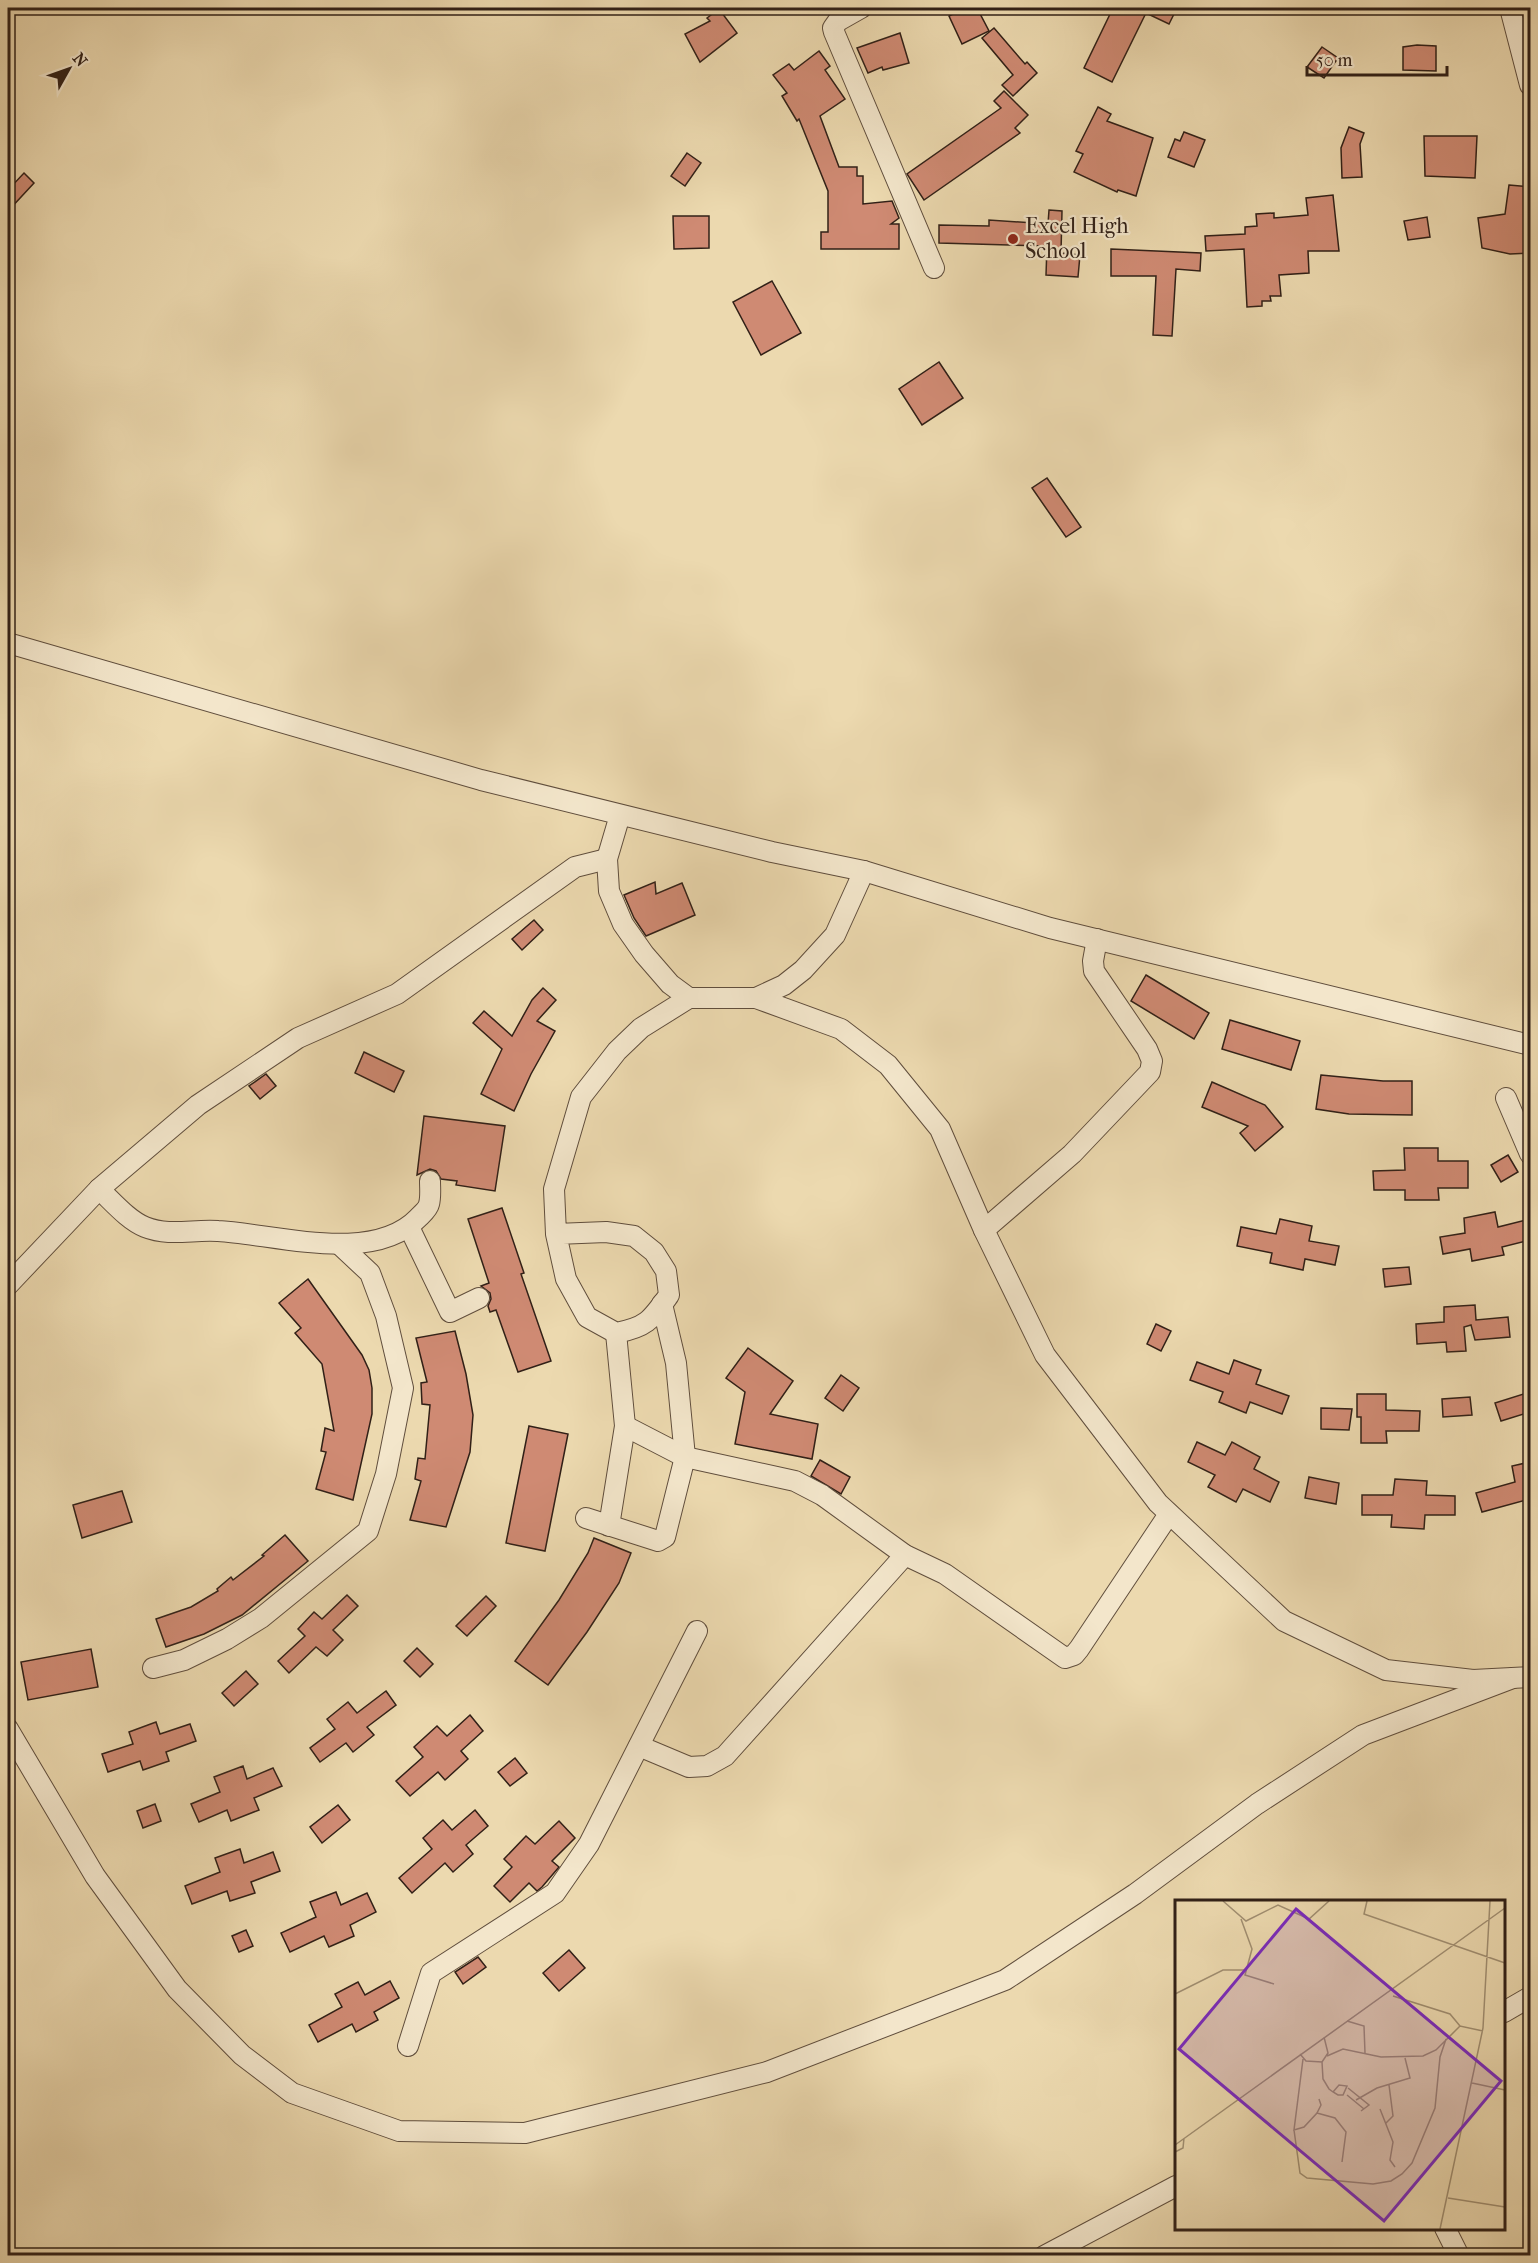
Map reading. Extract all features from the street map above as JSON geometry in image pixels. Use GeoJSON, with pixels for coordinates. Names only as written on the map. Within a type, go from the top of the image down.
{"type":"FeatureCollection","features":[{"type":"Feature","properties":{"kind":"street"},"geometry":{"type":"LineString","coordinates":[[861,8],[838,21],[834,25],[834,32],[934,268]]}},
{"type":"Feature","properties":{"kind":"street"},"geometry":{"type":"LineString","coordinates":[[1510,8],[1530,85]]}},
{"type":"Feature","properties":{"kind":"street"},"geometry":{"type":"LineString","coordinates":[[8,643],[481,780],[772,852],[864,871],[1050,928],[1530,1045]]}},
{"type":"Feature","properties":{"kind":"street"},"geometry":{"type":"LineString","coordinates":[[621,815],[607,859],[609,891],[623,924],[644,954],[670,984],[690,998]]}},
{"type":"Feature","properties":{"kind":"street"},"geometry":{"type":"LineString","coordinates":[[8,1285],[99,1189],[198,1105],[298,1038],[397,994],[575,867],[607,859]]}},
{"type":"Feature","properties":{"kind":"street"},"geometry":{"type":"LineString","coordinates":[[756,998],[784,986],[803,970],[835,935],[864,871]]}},
{"type":"Feature","properties":{"kind":"street"},"geometry":{"type":"LineString","coordinates":[[984,1230],[1072,1154],[1150,1072],[1152,1061],[1147,1049],[1094,971],[1093,961],[1097,939]]}},
{"type":"Feature","properties":{"kind":"street"},"geometry":{"type":"LineString","coordinates":[[556,1234],[606,1232],[634,1236],[654,1252],[666,1271],[669,1294],[651,1318],[636,1329],[616,1333],[588,1317],[566,1280],[556,1234],[554,1189],[581,1097],[617,1051],[641,1028],[690,998],[756,998],[840,1029],[888,1065],[940,1129],[984,1230],[1045,1355],[1158,1503],[1169,1514],[1284,1621],[1386,1670],[1473,1680],[1522,1678]]}},
{"type":"Feature","properties":{"kind":"street"},"geometry":{"type":"LineString","coordinates":[[1506,1098],[1530,1154]]}},
{"type":"Feature","properties":{"kind":"street"},"geometry":{"type":"LineString","coordinates":[[99,1189],[121,1210],[144,1227],[172,1234],[217,1231],[285,1241],[339,1244],[375,1241],[409,1227],[429,1206],[430,1181]]}},
{"type":"Feature","properties":{"kind":"street"},"geometry":{"type":"LineString","coordinates":[[409,1227],[450,1312],[479,1298]]}},
{"type":"Feature","properties":{"kind":"street"},"geometry":{"type":"LineString","coordinates":[[153,1668],[184,1660],[227,1639],[261,1618],[368,1531],[386,1474],[403,1388],[386,1316],[370,1273],[339,1244]]}},
{"type":"Feature","properties":{"kind":"street"},"geometry":{"type":"LineString","coordinates":[[586,1518],[658,1541],[662,1540],[668,1528],[685,1457],[676,1363],[662,1304]]}},
{"type":"Feature","properties":{"kind":"street"},"geometry":{"type":"LineString","coordinates":[[609,1526],[625,1426],[616,1333]]}},
{"type":"Feature","properties":{"kind":"street"},"geometry":{"type":"LineString","coordinates":[[625,1426],[685,1457],[795,1481],[822,1495],[905,1555],[945,1574],[1065,1658],[1074,1655],[1079,1649],[1169,1514]]}},
{"type":"Feature","properties":{"kind":"street"},"geometry":{"type":"LineString","coordinates":[[639,1746],[689,1767],[707,1766],[725,1756],[905,1555]]}},
{"type":"Feature","properties":{"kind":"street"},"geometry":{"type":"LineString","coordinates":[[408,2046],[430,1973],[555,1893],[589,1844],[697,1631]]}},
{"type":"Feature","properties":{"kind":"street"},"geometry":{"type":"LineString","coordinates":[[8,1729],[95,1876],[177,1989],[242,2055],[292,2093],[399,2131],[525,2133],[767,2072],[1005,1980],[1135,1894],[1257,1804],[1363,1735],[1522,1678]]}},
{"type":"Feature","properties":{"kind":"street"},"geometry":{"type":"LineString","coordinates":[[1505,2011],[1530,1997]]}},
{"type":"Feature","properties":{"kind":"street"},"geometry":{"type":"LineString","coordinates":[[1044,2256],[1175,2187]]}},
{"type":"Feature","properties":{"kind":"street"},"geometry":{"type":"LineString","coordinates":[[1446,2230],[1459,2256]]}},
{"type":"Feature","properties":{"kind":"building"},"geometry":{"type":"Polygon","coordinates":[[[965,8],[977,8],[989,31],[962,44],[949,16],[965,8]]]}},
{"type":"Feature","properties":{"kind":"building"},"geometry":{"type":"Polygon","coordinates":[[[1113,8],[1177,8],[1169,24],[1146,13],[1112,82],[1084,68],[1113,8]]]}},
{"type":"Feature","properties":{"kind":"building"},"geometry":{"type":"Polygon","coordinates":[[[719,9],[737,33],[700,62],[685,34],[710,21],[707,18],[719,9]]]}},
{"type":"Feature","properties":{"kind":"building"},"geometry":{"type":"Polygon","coordinates":[[[994,28],[1025,64],[1027,62],[1037,73],[1013,96],[1002,85],[1013,75],[982,38],[994,28]]]}},
{"type":"Feature","properties":{"kind":"building"},"geometry":{"type":"Polygon","coordinates":[[[900,33],[909,63],[883,70],[882,67],[868,73],[857,48],[900,33]]]}},
{"type":"Feature","properties":{"kind":"building"},"geometry":{"type":"Polygon","coordinates":[[[1436,46],[1436,71],[1403,70],[1403,47],[1436,46]]]}},
{"type":"Feature","properties":{"kind":"building"},"geometry":{"type":"Polygon","coordinates":[[[1322,47],[1338,58],[1324,78],[1307,67],[1322,47]]]}},
{"type":"Feature","properties":{"kind":"building"},"geometry":{"type":"Polygon","coordinates":[[[819,51],[830,66],[825,70],[845,99],[820,116],[839,167],[857,167],[857,176],[863,176],[863,204],[892,201],[899,218],[891,224],[899,224],[899,249],[821,249],[821,232],[828,232],[828,191],[799,119],[797,121],[782,96],[787,93],[773,75],[789,64],[794,70],[819,51]]]}},
{"type":"Feature","properties":{"kind":"building"},"geometry":{"type":"Polygon","coordinates":[[[1004,91],[1028,115],[1015,128],[1020,133],[924,200],[907,174],[1001,108],[994,101],[1004,91]]]}},
{"type":"Feature","properties":{"kind":"building"},"geometry":{"type":"Polygon","coordinates":[[[1098,107],[1111,114],[1107,121],[1153,138],[1136,196],[1118,190],[1117,192],[1074,172],[1083,154],[1076,151],[1098,107]]]}},
{"type":"Feature","properties":{"kind":"building"},"geometry":{"type":"Polygon","coordinates":[[[1349,127],[1364,133],[1360,144],[1362,177],[1342,178],[1341,148],[1349,127]]]}},
{"type":"Feature","properties":{"kind":"building"},"geometry":{"type":"Polygon","coordinates":[[[1184,132],[1205,140],[1194,167],[1168,157],[1175,139],[1180,141],[1184,132]]]}},
{"type":"Feature","properties":{"kind":"building"},"geometry":{"type":"Polygon","coordinates":[[[1424,136],[1477,136],[1475,178],[1425,176],[1424,136]]]}},
{"type":"Feature","properties":{"kind":"building"},"geometry":{"type":"Polygon","coordinates":[[[687,153],[701,163],[685,186],[671,176],[687,153]]]}},
{"type":"Feature","properties":{"kind":"building"},"geometry":{"type":"Polygon","coordinates":[[[24,173],[34,183],[8,211],[8,190],[24,173]]]}},
{"type":"Feature","properties":{"kind":"building"},"geometry":{"type":"Polygon","coordinates":[[[1509,185],[1530,187],[1530,253],[1510,254],[1482,248],[1478,218],[1505,214],[1509,185]]]}},
{"type":"Feature","properties":{"kind":"building"},"geometry":{"type":"Polygon","coordinates":[[[1333,195],[1339,251],[1308,251],[1309,273],[1279,275],[1281,296],[1270,296],[1271,301],[1262,301],[1262,306],[1247,307],[1244,249],[1206,251],[1205,236],[1245,234],[1245,227],[1257,226],[1256,214],[1274,213],[1274,218],[1308,215],[1306,198],[1333,195]]]}},
{"type":"Feature","properties":{"kind":"building"},"geometry":{"type":"Polygon","coordinates":[[[1049,210],[1062,211],[1061,253],[1080,255],[1078,277],[1046,275],[1047,246],[939,243],[939,225],[989,226],[989,220],[1048,224],[1049,210]]]}},
{"type":"Feature","properties":{"kind":"building"},"geometry":{"type":"Polygon","coordinates":[[[673,216],[709,216],[709,248],[674,249],[673,216]]]}},
{"type":"Feature","properties":{"kind":"building"},"geometry":{"type":"Polygon","coordinates":[[[1427,217],[1430,237],[1408,240],[1404,221],[1427,217]]]}},
{"type":"Feature","properties":{"kind":"building"},"geometry":{"type":"Polygon","coordinates":[[[1111,249],[1201,253],[1200,271],[1176,269],[1172,336],[1153,335],[1156,276],[1111,276],[1111,249]]]}},
{"type":"Feature","properties":{"kind":"building"},"geometry":{"type":"Polygon","coordinates":[[[772,281],[801,333],[761,355],[733,302],[772,281]]]}},
{"type":"Feature","properties":{"kind":"building"},"geometry":{"type":"Polygon","coordinates":[[[939,362],[963,398],[922,425],[899,389],[939,362]]]}},
{"type":"Feature","properties":{"kind":"building"},"geometry":{"type":"Polygon","coordinates":[[[1047,478],[1081,527],[1066,537],[1032,488],[1047,478]]]}},
{"type":"Feature","properties":{"kind":"building"},"geometry":{"type":"Polygon","coordinates":[[[655,882],[656,894],[682,883],[695,915],[646,936],[634,918],[624,895],[655,882]]]}},
{"type":"Feature","properties":{"kind":"building"},"geometry":{"type":"Polygon","coordinates":[[[534,920],[543,930],[522,950],[512,939],[534,920]]]}},
{"type":"Feature","properties":{"kind":"building"},"geometry":{"type":"Polygon","coordinates":[[[1146,975],[1209,1013],[1194,1039],[1131,1001],[1146,975]]]}},
{"type":"Feature","properties":{"kind":"building"},"geometry":{"type":"Polygon","coordinates":[[[543,988],[556,1000],[537,1021],[555,1031],[514,1111],[481,1094],[502,1049],[473,1023],[484,1011],[512,1036],[532,1000],[543,988]]]}},
{"type":"Feature","properties":{"kind":"building"},"geometry":{"type":"Polygon","coordinates":[[[1230,1020],[1300,1041],[1291,1070],[1222,1049],[1230,1020]]]}},
{"type":"Feature","properties":{"kind":"building"},"geometry":{"type":"Polygon","coordinates":[[[364,1052],[404,1071],[394,1092],[355,1073],[364,1052]]]}},
{"type":"Feature","properties":{"kind":"building"},"geometry":{"type":"Polygon","coordinates":[[[266,1074],[276,1086],[260,1099],[249,1086],[266,1074]]]}},
{"type":"Feature","properties":{"kind":"building"},"geometry":{"type":"Polygon","coordinates":[[[1321,1075],[1383,1081],[1412,1081],[1412,1115],[1349,1114],[1316,1109],[1321,1075]]]}},
{"type":"Feature","properties":{"kind":"building"},"geometry":{"type":"Polygon","coordinates":[[[1212,1082],[1265,1105],[1283,1127],[1255,1151],[1240,1133],[1248,1126],[1202,1107],[1212,1082]]]}},
{"type":"Feature","properties":{"kind":"building"},"geometry":{"type":"Polygon","coordinates":[[[424,1116],[505,1126],[495,1191],[456,1185],[457,1181],[441,1179],[436,1171],[430,1169],[417,1175],[424,1116]]]}},
{"type":"Feature","properties":{"kind":"building"},"geometry":{"type":"Polygon","coordinates":[[[1404,1148],[1438,1148],[1438,1161],[1468,1161],[1468,1188],[1438,1188],[1439,1200],[1405,1200],[1405,1190],[1374,1190],[1373,1171],[1405,1170],[1404,1148]]]}},
{"type":"Feature","properties":{"kind":"building"},"geometry":{"type":"Polygon","coordinates":[[[1508,1155],[1518,1172],[1501,1182],[1491,1165],[1508,1155]]]}},
{"type":"Feature","properties":{"kind":"building"},"geometry":{"type":"Polygon","coordinates":[[[502,1208],[524,1273],[521,1274],[551,1361],[518,1372],[496,1310],[490,1312],[488,1306],[491,1299],[490,1293],[481,1286],[489,1283],[468,1219],[502,1208]]]}},
{"type":"Feature","properties":{"kind":"building"},"geometry":{"type":"Polygon","coordinates":[[[1495,1212],[1498,1227],[1530,1219],[1530,1240],[1502,1247],[1504,1255],[1472,1261],[1470,1249],[1443,1254],[1440,1237],[1465,1233],[1464,1218],[1495,1212]]]}},
{"type":"Feature","properties":{"kind":"building"},"geometry":{"type":"Polygon","coordinates":[[[1280,1219],[1312,1226],[1309,1241],[1339,1246],[1335,1265],[1305,1259],[1303,1270],[1270,1263],[1272,1253],[1237,1246],[1241,1227],[1276,1234],[1280,1219]]]}},
{"type":"Feature","properties":{"kind":"building"},"geometry":{"type":"Polygon","coordinates":[[[1409,1267],[1411,1284],[1385,1287],[1383,1269],[1409,1267]]]}},
{"type":"Feature","properties":{"kind":"building"},"geometry":{"type":"Polygon","coordinates":[[[308,1279],[362,1355],[369,1370],[372,1414],[353,1500],[316,1489],[326,1452],[321,1451],[325,1428],[334,1431],[322,1364],[295,1333],[301,1328],[279,1303],[308,1279]]]}},
{"type":"Feature","properties":{"kind":"building"},"geometry":{"type":"Polygon","coordinates":[[[1475,1305],[1476,1320],[1508,1317],[1510,1337],[1475,1340],[1471,1325],[1464,1327],[1466,1351],[1447,1352],[1446,1342],[1417,1344],[1416,1324],[1444,1322],[1444,1307],[1475,1305]]]}},
{"type":"Feature","properties":{"kind":"building"},"geometry":{"type":"Polygon","coordinates":[[[1156,1324],[1171,1331],[1161,1351],[1147,1344],[1156,1324]]]}},
{"type":"Feature","properties":{"kind":"building"},"geometry":{"type":"Polygon","coordinates":[[[455,1331],[473,1415],[470,1452],[446,1527],[410,1520],[421,1481],[415,1479],[418,1458],[425,1459],[430,1405],[422,1404],[421,1383],[427,1382],[416,1338],[455,1331]]]}},
{"type":"Feature","properties":{"kind":"building"},"geometry":{"type":"Polygon","coordinates":[[[748,1348],[793,1381],[770,1414],[818,1424],[812,1459],[735,1444],[745,1392],[726,1378],[748,1348]]]}},
{"type":"Feature","properties":{"kind":"building"},"geometry":{"type":"Polygon","coordinates":[[[1234,1360],[1261,1370],[1256,1384],[1289,1396],[1282,1414],[1250,1402],[1246,1413],[1219,1402],[1223,1392],[1190,1380],[1197,1362],[1229,1374],[1234,1360]]]}},
{"type":"Feature","properties":{"kind":"building"},"geometry":{"type":"Polygon","coordinates":[[[841,1375],[859,1388],[843,1411],[825,1398],[841,1375]]]}},
{"type":"Feature","properties":{"kind":"building"},"geometry":{"type":"Polygon","coordinates":[[[1530,1392],[1530,1412],[1501,1421],[1495,1403],[1530,1392]]]}},
{"type":"Feature","properties":{"kind":"building"},"geometry":{"type":"Polygon","coordinates":[[[1357,1394],[1386,1394],[1386,1410],[1420,1411],[1419,1431],[1386,1431],[1387,1443],[1361,1443],[1361,1417],[1357,1417],[1357,1394]]]}},
{"type":"Feature","properties":{"kind":"building"},"geometry":{"type":"Polygon","coordinates":[[[1470,1397],[1472,1415],[1443,1417],[1442,1399],[1470,1397]]]}},
{"type":"Feature","properties":{"kind":"building"},"geometry":{"type":"Polygon","coordinates":[[[1321,1408],[1352,1409],[1349,1430],[1321,1429],[1321,1408]]]}},
{"type":"Feature","properties":{"kind":"building"},"geometry":{"type":"Polygon","coordinates":[[[529,1426],[568,1434],[545,1551],[506,1543],[529,1426]]]}},
{"type":"Feature","properties":{"kind":"building"},"geometry":{"type":"Polygon","coordinates":[[[1197,1442],[1225,1455],[1232,1442],[1260,1457],[1254,1469],[1279,1482],[1270,1502],[1243,1489],[1236,1502],[1208,1487],[1215,1475],[1188,1462],[1197,1442]]]}},
{"type":"Feature","properties":{"kind":"building"},"geometry":{"type":"Polygon","coordinates":[[[820,1460],[850,1477],[841,1494],[811,1476],[820,1460]]]}},
{"type":"Feature","properties":{"kind":"building"},"geometry":{"type":"Polygon","coordinates":[[[1530,1462],[1530,1499],[1482,1512],[1476,1493],[1515,1482],[1512,1466],[1530,1462]]]}},
{"type":"Feature","properties":{"kind":"building"},"geometry":{"type":"Polygon","coordinates":[[[1309,1477],[1339,1483],[1336,1504],[1305,1498],[1309,1477]]]}},
{"type":"Feature","properties":{"kind":"building"},"geometry":{"type":"Polygon","coordinates":[[[1395,1479],[1427,1481],[1426,1495],[1455,1496],[1455,1515],[1425,1515],[1424,1529],[1391,1527],[1392,1515],[1362,1515],[1362,1495],[1393,1495],[1395,1479]]]}},
{"type":"Feature","properties":{"kind":"building"},"geometry":{"type":"Polygon","coordinates":[[[122,1491],[132,1522],[82,1538],[73,1505],[122,1491]]]}},
{"type":"Feature","properties":{"kind":"building"},"geometry":{"type":"Polygon","coordinates":[[[285,1535],[308,1561],[242,1615],[204,1634],[166,1647],[156,1619],[191,1607],[218,1591],[217,1589],[231,1577],[233,1580],[264,1556],[262,1555],[285,1535]]]}},
{"type":"Feature","properties":{"kind":"building"},"geometry":{"type":"Polygon","coordinates":[[[594,1538],[631,1553],[619,1583],[548,1685],[515,1661],[559,1600],[588,1553],[594,1538]]]}},
{"type":"Feature","properties":{"kind":"building"},"geometry":{"type":"Polygon","coordinates":[[[347,1595],[358,1606],[333,1630],[343,1640],[327,1656],[316,1647],[289,1673],[278,1661],[305,1636],[298,1629],[314,1612],[322,1619],[347,1595]]]}},
{"type":"Feature","properties":{"kind":"building"},"geometry":{"type":"Polygon","coordinates":[[[486,1596],[496,1606],[467,1636],[456,1626],[486,1596]]]}},
{"type":"Feature","properties":{"kind":"building"},"geometry":{"type":"Polygon","coordinates":[[[417,1648],[433,1664],[420,1677],[404,1661],[417,1648]]]}},
{"type":"Feature","properties":{"kind":"building"},"geometry":{"type":"Polygon","coordinates":[[[91,1649],[98,1687],[28,1700],[21,1662],[91,1649]]]}},
{"type":"Feature","properties":{"kind":"building"},"geometry":{"type":"Polygon","coordinates":[[[246,1671],[258,1684],[234,1706],[222,1693],[246,1671]]]}},
{"type":"Feature","properties":{"kind":"building"},"geometry":{"type":"Polygon","coordinates":[[[386,1691],[396,1705],[367,1727],[374,1735],[353,1752],[346,1743],[320,1762],[310,1748],[335,1729],[327,1719],[348,1702],[357,1713],[386,1691]]]}},
{"type":"Feature","properties":{"kind":"building"},"geometry":{"type":"Polygon","coordinates":[[[470,1715],[483,1731],[461,1751],[468,1759],[445,1780],[438,1772],[410,1796],[396,1781],[423,1757],[414,1747],[437,1726],[447,1736],[470,1715]]]}},
{"type":"Feature","properties":{"kind":"building"},"geometry":{"type":"Polygon","coordinates":[[[156,1722],[160,1734],[190,1724],[196,1741],[166,1752],[169,1761],[143,1770],[140,1761],[108,1772],[102,1754],[133,1744],[129,1732],[156,1722]]]}},
{"type":"Feature","properties":{"kind":"building"},"geometry":{"type":"Polygon","coordinates":[[[515,1758],[527,1773],[510,1786],[498,1772],[515,1758]]]}},
{"type":"Feature","properties":{"kind":"building"},"geometry":{"type":"Polygon","coordinates":[[[243,1766],[247,1779],[273,1768],[282,1786],[254,1798],[259,1810],[231,1821],[227,1810],[199,1822],[191,1804],[220,1792],[214,1777],[243,1766]]]}},
{"type":"Feature","properties":{"kind":"building"},"geometry":{"type":"Polygon","coordinates":[[[155,1804],[161,1821],[143,1828],[137,1811],[155,1804]]]}},
{"type":"Feature","properties":{"kind":"building"},"geometry":{"type":"Polygon","coordinates":[[[338,1805],[350,1820],[322,1843],[310,1827],[338,1805]]]}},
{"type":"Feature","properties":{"kind":"building"},"geometry":{"type":"Polygon","coordinates":[[[475,1810],[488,1826],[466,1845],[473,1854],[453,1872],[445,1863],[412,1893],[399,1878],[432,1849],[423,1838],[443,1820],[452,1830],[475,1810]]]}},
{"type":"Feature","properties":{"kind":"building"},"geometry":{"type":"Polygon","coordinates":[[[559,1821],[575,1838],[552,1861],[559,1867],[537,1891],[529,1883],[510,1902],[494,1886],[512,1867],[504,1859],[526,1836],[535,1844],[559,1821]]]}},
{"type":"Feature","properties":{"kind":"building"},"geometry":{"type":"Polygon","coordinates":[[[240,1849],[244,1863],[273,1852],[280,1871],[251,1882],[255,1893],[230,1901],[227,1891],[192,1904],[185,1886],[220,1872],[215,1858],[240,1849]]]}},
{"type":"Feature","properties":{"kind":"building"},"geometry":{"type":"Polygon","coordinates":[[[336,1892],[341,1905],[367,1893],[376,1912],[350,1925],[354,1936],[329,1947],[324,1936],[290,1952],[281,1933],[316,1917],[310,1902],[336,1892]]]}},
{"type":"Feature","properties":{"kind":"building"},"geometry":{"type":"Polygon","coordinates":[[[246,1930],[253,1946],[239,1952],[232,1936],[246,1930]]]}},
{"type":"Feature","properties":{"kind":"building"},"geometry":{"type":"Polygon","coordinates":[[[569,1950],[585,1968],[559,1991],[543,1973],[569,1950]]]}},
{"type":"Feature","properties":{"kind":"building"},"geometry":{"type":"Polygon","coordinates":[[[478,1957],[486,1967],[463,1984],[455,1972],[478,1957]]]}},
{"type":"Feature","properties":{"kind":"building"},"geometry":{"type":"Polygon","coordinates":[[[390,1981],[399,1998],[374,2012],[378,2020],[356,2032],[352,2024],[318,2042],[309,2025],[342,2007],[335,1994],[358,1982],[365,1995],[390,1981]]]}},
{"type":"Feature","properties":{"kind":"place","name":"Excel High School"},"geometry":{"type":"Point","coordinates":[1013,239]}}]}
